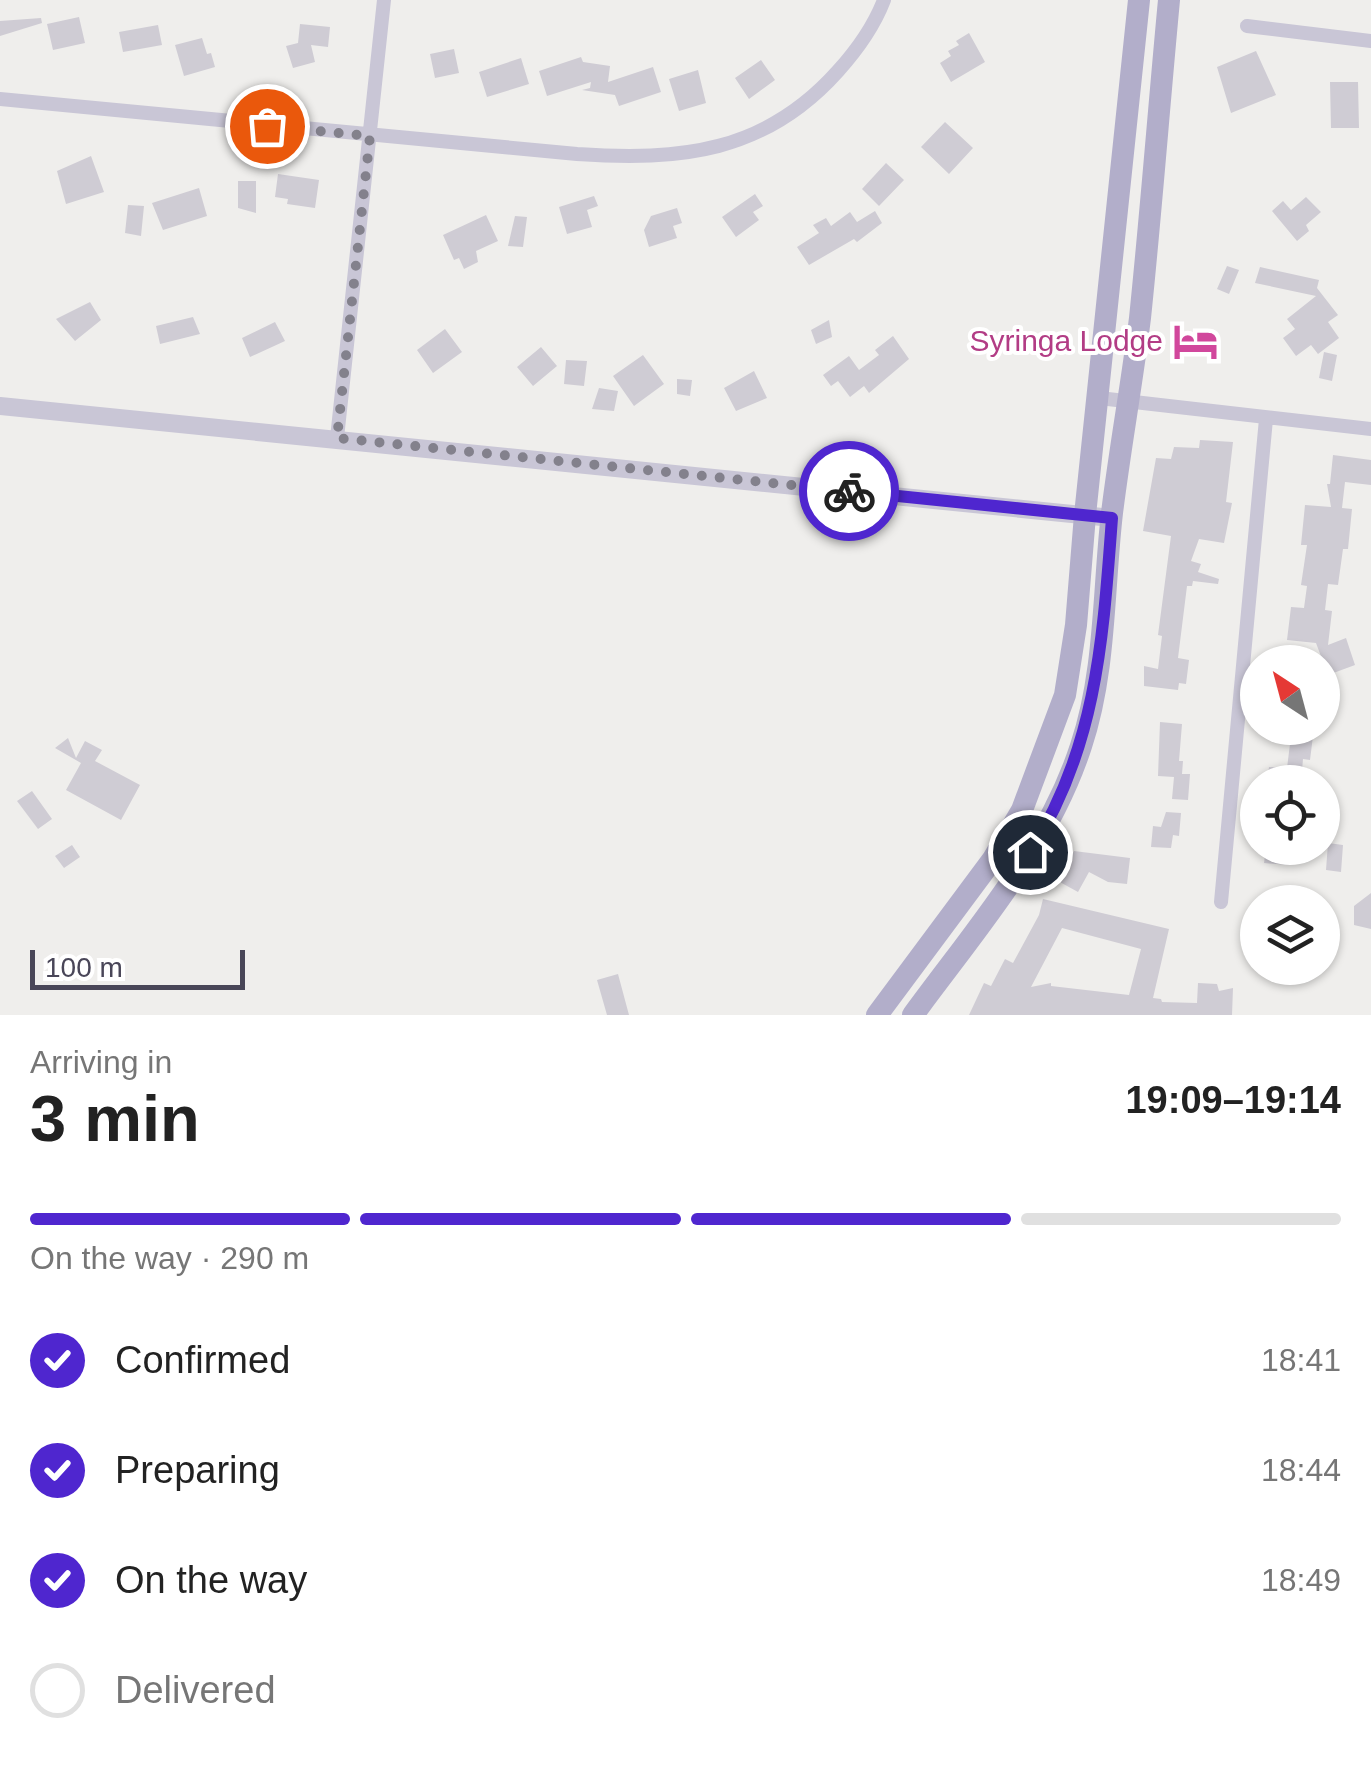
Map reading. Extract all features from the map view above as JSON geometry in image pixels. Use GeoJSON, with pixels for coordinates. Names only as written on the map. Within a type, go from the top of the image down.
{"type":"FeatureCollection","features":[{"type":"Feature","properties":{"kind":"main road"},"geometry":{"type":"LineString","coordinates":[[877,1015],[993,858],[1022,810],[1064,695],[1076,625],[1084,515],[1139,0]]}},
{"type":"Feature","properties":{"kind":"main road"},"geometry":{"type":"LineString","coordinates":[[913,1015],[1015,877],[1046,827],[1081,747],[1104,634],[1112,518],[1139,320],[1169,0]]}},
{"type":"Feature","properties":{"kind":"main road"},"geometry":{"type":"LineString","coordinates":[[930,1015],[931,1000],[944,973]]}},
{"type":"Feature","properties":{"kind":"street"},"geometry":{"type":"LineString","coordinates":[[337,438],[384,0]]}},
{"type":"Feature","properties":{"kind":"street"},"geometry":{"type":"LineString","coordinates":[[0,99],[370,136],[613,156],[668,156],[742,140],[802,107],[848,59],[884,0]]}},
{"type":"Feature","properties":{"kind":"street"},"geometry":{"type":"LineString","coordinates":[[1247,26],[1371,40]]}},
{"type":"Feature","properties":{"kind":"street"},"geometry":{"type":"LineString","coordinates":[[1098,398],[1371,429]]}},
{"type":"Feature","properties":{"kind":"street"},"geometry":{"type":"LineString","coordinates":[[0,406],[1112,518]]}},
{"type":"Feature","properties":{"kind":"street"},"geometry":{"type":"LineString","coordinates":[[1222,902],[1266,419]]}},
{"type":"Feature","properties":{"kind":"building"},"geometry":{"type":"Polygon","coordinates":[[[79,17],[85,43],[53,50],[47,24],[79,17]]]}},
{"type":"Feature","properties":{"kind":"building"},"geometry":{"type":"Polygon","coordinates":[[[41,18],[42,23],[0,36],[0,21],[41,18]]]}},
{"type":"Feature","properties":{"kind":"building"},"geometry":{"type":"Polygon","coordinates":[[[300,24],[330,27],[328,47],[311,45],[315,62],[293,68],[286,46],[298,43],[300,24]]]}},
{"type":"Feature","properties":{"kind":"building"},"geometry":{"type":"Polygon","coordinates":[[[158,25],[162,45],[123,52],[119,32],[158,25]]]}},
{"type":"Feature","properties":{"kind":"building"},"geometry":{"type":"Polygon","coordinates":[[[969,33],[985,62],[951,82],[940,63],[951,56],[948,51],[959,45],[956,41],[969,33]]]}},
{"type":"Feature","properties":{"kind":"building"},"geometry":{"type":"Polygon","coordinates":[[[202,38],[215,67],[184,76],[175,45],[202,38]]]}},
{"type":"Feature","properties":{"kind":"building"},"geometry":{"type":"Polygon","coordinates":[[[454,49],[459,73],[435,78],[430,54],[454,49]]]}},
{"type":"Feature","properties":{"kind":"building"},"geometry":{"type":"Polygon","coordinates":[[[1256,51],[1276,95],[1231,113],[1217,67],[1256,51]]]}},
{"type":"Feature","properties":{"kind":"building"},"geometry":{"type":"Polygon","coordinates":[[[581,57],[583,62],[610,66],[608,82],[653,67],[661,92],[619,106],[615,95],[582,90],[590,88],[591,82],[547,96],[539,71],[581,57]]]}},
{"type":"Feature","properties":{"kind":"building"},"geometry":{"type":"Polygon","coordinates":[[[521,58],[529,84],[487,97],[479,72],[521,58]]]}},
{"type":"Feature","properties":{"kind":"building"},"geometry":{"type":"Polygon","coordinates":[[[761,60],[775,80],[749,99],[735,78],[761,60]]]}},
{"type":"Feature","properties":{"kind":"building"},"geometry":{"type":"Polygon","coordinates":[[[698,70],[706,103],[679,111],[669,79],[698,70]]]}},
{"type":"Feature","properties":{"kind":"building"},"geometry":{"type":"Polygon","coordinates":[[[1330,82],[1358,82],[1359,128],[1331,128],[1330,82]]]}},
{"type":"Feature","properties":{"kind":"building"},"geometry":{"type":"Polygon","coordinates":[[[945,122],[973,148],[949,174],[921,147],[945,122]]]}},
{"type":"Feature","properties":{"kind":"building"},"geometry":{"type":"Polygon","coordinates":[[[91,156],[104,192],[66,204],[57,171],[91,156]]]}},
{"type":"Feature","properties":{"kind":"building"},"geometry":{"type":"Polygon","coordinates":[[[886,163],[904,180],[879,206],[862,189],[886,163]]]}},
{"type":"Feature","properties":{"kind":"building"},"geometry":{"type":"Polygon","coordinates":[[[278,174],[319,180],[315,208],[287,204],[288,199],[275,197],[278,174]]]}},
{"type":"Feature","properties":{"kind":"building"},"geometry":{"type":"Polygon","coordinates":[[[238,181],[256,181],[256,213],[238,208],[238,181]]]}},
{"type":"Feature","properties":{"kind":"building"},"geometry":{"type":"Polygon","coordinates":[[[199,188],[207,216],[163,230],[152,203],[199,188]]]}},
{"type":"Feature","properties":{"kind":"building"},"geometry":{"type":"Polygon","coordinates":[[[755,194],[763,206],[753,212],[759,220],[736,237],[722,217],[755,194]]]}},
{"type":"Feature","properties":{"kind":"building"},"geometry":{"type":"Polygon","coordinates":[[[594,196],[598,206],[587,210],[592,227],[567,234],[559,207],[594,196]]]}},
{"type":"Feature","properties":{"kind":"building"},"geometry":{"type":"Polygon","coordinates":[[[1306,197],[1321,212],[1306,225],[1309,231],[1297,241],[1272,211],[1283,201],[1291,210],[1306,197]]]}},
{"type":"Feature","properties":{"kind":"building"},"geometry":{"type":"Polygon","coordinates":[[[128,205],[144,206],[141,236],[125,233],[128,205]]]}},
{"type":"Feature","properties":{"kind":"building"},"geometry":{"type":"Polygon","coordinates":[[[677,208],[682,223],[673,226],[677,238],[649,247],[644,230],[651,216],[677,208]]]}},
{"type":"Feature","properties":{"kind":"building"},"geometry":{"type":"Polygon","coordinates":[[[875,211],[882,223],[857,242],[854,239],[809,265],[797,247],[819,233],[813,225],[826,218],[831,226],[850,212],[857,222],[875,211]]]}},
{"type":"Feature","properties":{"kind":"building"},"geometry":{"type":"Polygon","coordinates":[[[486,215],[498,241],[476,251],[478,262],[464,269],[459,258],[454,260],[443,235],[486,215]]]}},
{"type":"Feature","properties":{"kind":"building"},"geometry":{"type":"Polygon","coordinates":[[[515,216],[527,217],[523,247],[508,246],[515,216]]]}},
{"type":"Feature","properties":{"kind":"building"},"geometry":{"type":"Polygon","coordinates":[[[1227,266],[1239,270],[1229,294],[1217,289],[1227,266]]]}},
{"type":"Feature","properties":{"kind":"building"},"geometry":{"type":"Polygon","coordinates":[[[1260,267],[1319,280],[1317,288],[1338,315],[1328,322],[1339,338],[1318,354],[1311,345],[1296,356],[1283,338],[1295,329],[1287,319],[1316,296],[1255,283],[1260,267]]]}},
{"type":"Feature","properties":{"kind":"building"},"geometry":{"type":"Polygon","coordinates":[[[90,302],[101,320],[75,341],[56,319],[90,302]]]}},
{"type":"Feature","properties":{"kind":"building"},"geometry":{"type":"Polygon","coordinates":[[[193,317],[200,334],[160,344],[156,326],[193,317]]]}},
{"type":"Feature","properties":{"kind":"building"},"geometry":{"type":"Polygon","coordinates":[[[829,320],[832,337],[816,344],[811,330],[829,320]]]}},
{"type":"Feature","properties":{"kind":"building"},"geometry":{"type":"Polygon","coordinates":[[[275,322],[285,341],[250,357],[242,338],[275,322]]]}},
{"type":"Feature","properties":{"kind":"building"},"geometry":{"type":"Polygon","coordinates":[[[445,329],[462,352],[433,373],[417,350],[445,329]]]}},
{"type":"Feature","properties":{"kind":"building"},"geometry":{"type":"Polygon","coordinates":[[[893,336],[909,359],[869,393],[864,386],[850,397],[838,381],[831,386],[823,375],[849,356],[859,370],[879,355],[875,350],[893,336]]]}},
{"type":"Feature","properties":{"kind":"building"},"geometry":{"type":"Polygon","coordinates":[[[541,347],[557,366],[533,386],[517,367],[541,347]]]}},
{"type":"Feature","properties":{"kind":"building"},"geometry":{"type":"Polygon","coordinates":[[[1324,352],[1337,355],[1332,381],[1319,378],[1324,352]]]}},
{"type":"Feature","properties":{"kind":"building"},"geometry":{"type":"Polygon","coordinates":[[[643,355],[664,384],[634,406],[613,376],[643,355]]]}},
{"type":"Feature","properties":{"kind":"building"},"geometry":{"type":"Polygon","coordinates":[[[566,360],[587,361],[584,386],[564,384],[566,360]]]}},
{"type":"Feature","properties":{"kind":"building"},"geometry":{"type":"Polygon","coordinates":[[[754,371],[767,398],[736,411],[724,388],[754,371]]]}},
{"type":"Feature","properties":{"kind":"building"},"geometry":{"type":"Polygon","coordinates":[[[677,379],[692,380],[690,396],[677,394],[677,379]]]}},
{"type":"Feature","properties":{"kind":"building"},"geometry":{"type":"Polygon","coordinates":[[[599,388],[618,391],[614,411],[592,409],[599,388]]]}},
{"type":"Feature","properties":{"kind":"building"},"geometry":{"type":"Polygon","coordinates":[[[1200,440],[1233,442],[1226,502],[1232,503],[1224,543],[1199,539],[1191,561],[1201,564],[1198,572],[1219,579],[1218,584],[1193,581],[1192,586],[1187,586],[1178,658],[1189,660],[1186,684],[1179,683],[1178,690],[1144,686],[1144,666],[1158,669],[1162,636],[1158,635],[1171,536],[1143,531],[1156,458],[1171,459],[1174,447],[1199,448],[1200,440]]]}},
{"type":"Feature","properties":{"kind":"building"},"geometry":{"type":"Polygon","coordinates":[[[1333,455],[1371,460],[1371,485],[1345,482],[1342,508],[1352,509],[1348,549],[1343,549],[1338,585],[1328,584],[1325,610],[1332,611],[1328,645],[1287,640],[1291,607],[1304,608],[1307,586],[1301,585],[1307,545],[1301,545],[1305,505],[1331,507],[1333,455]]]}},
{"type":"Feature","properties":{"kind":"building"},"geometry":{"type":"Polygon","coordinates":[[[1346,638],[1355,665],[1340,671],[1340,645],[1328,645],[1346,638]]]}},
{"type":"Feature","properties":{"kind":"building"},"geometry":{"type":"Polygon","coordinates":[[[1160,722],[1182,724],[1179,761],[1183,761],[1182,774],[1190,774],[1188,800],[1172,799],[1174,777],[1158,776],[1160,722]]]}},
{"type":"Feature","properties":{"kind":"building"},"geometry":{"type":"Polygon","coordinates":[[[68,738],[76,758],[85,741],[102,750],[95,761],[140,785],[121,820],[66,790],[81,763],[55,748],[68,738]]]}},
{"type":"Feature","properties":{"kind":"building"},"geometry":{"type":"Polygon","coordinates":[[[1290,745],[1312,745],[1310,760],[1303,759],[1302,765],[1287,765],[1290,745]]]}},
{"type":"Feature","properties":{"kind":"building"},"geometry":{"type":"Polygon","coordinates":[[[32,791],[52,819],[38,829],[17,801],[32,791]]]}},
{"type":"Feature","properties":{"kind":"building"},"geometry":{"type":"Polygon","coordinates":[[[1166,812],[1181,813],[1179,836],[1173,835],[1171,848],[1151,847],[1153,826],[1161,827],[1166,812]]]}},
{"type":"Feature","properties":{"kind":"building"},"geometry":{"type":"Polygon","coordinates":[[[72,845],[80,857],[64,868],[55,856],[72,845]]]}},
{"type":"Feature","properties":{"kind":"building"},"geometry":{"type":"Polygon","coordinates":[[[1340,845],[1343,845],[1341,872],[1326,870],[1326,865],[1340,865],[1340,845]]]}},
{"type":"Feature","properties":{"kind":"building"},"geometry":{"type":"Polygon","coordinates":[[[1074,851],[1130,858],[1127,884],[1108,882],[1089,872],[1078,892],[1058,881],[1074,851]]]}},
{"type":"Feature","properties":{"kind":"building"},"geometry":{"type":"Polygon","coordinates":[[[1371,893],[1371,929],[1354,925],[1354,906],[1371,893]]]}},
{"type":"Feature","properties":{"kind":"building"},"geometry":{"type":"Polygon","coordinates":[[[1043,899],[1169,929],[1153,998],[1197,1003],[1198,983],[1217,984],[1219,991],[1233,988],[1232,1015],[969,1015],[984,983],[991,986],[1005,959],[1013,963],[1039,915],[1043,899]],[[1062,928],[1031,987],[1051,983],[1129,995],[1141,949],[1062,928]]]}},
{"type":"Feature","properties":{"kind":"building"},"geometry":{"type":"Polygon","coordinates":[[[618,974],[629,1015],[607,1015],[597,980],[618,974]]]}},
{"type":"Feature","properties":{"kind":"way so far"},"geometry":{"type":"LineString","coordinates":[[267,126],[370,136],[337,438],[849,491]]}},
{"type":"Feature","properties":{"kind":"place","name":"Syringa Lodge"},"geometry":{"type":"Point","coordinates":[1196,341]}},
{"type":"Feature","properties":{"kind":"route"},"geometry":{"type":"LineString","coordinates":[[849,491],[1112,518],[1104,634],[1088,719],[1063,791],[1030,852]]}}]}
